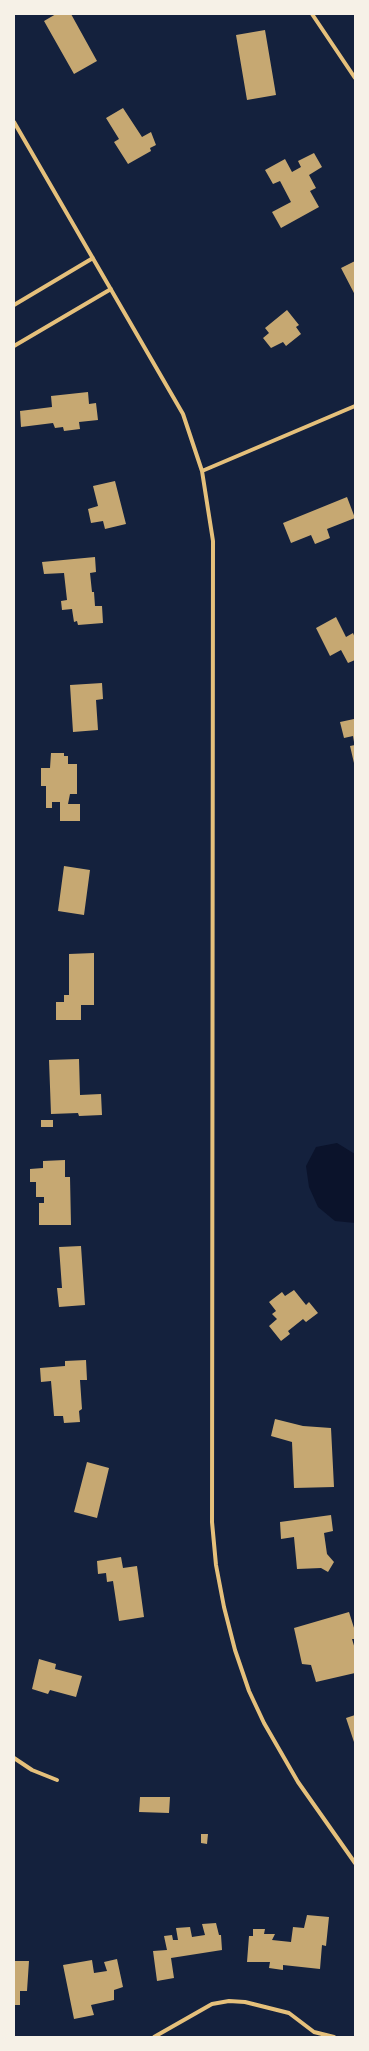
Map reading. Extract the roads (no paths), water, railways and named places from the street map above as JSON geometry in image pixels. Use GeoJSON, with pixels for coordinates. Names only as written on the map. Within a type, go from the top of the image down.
{"type":"FeatureCollection","features":[{"type":"Feature","properties":{"kind":"street"},"geometry":{"type":"LineString","coordinates":[[312,14],[355,78]]}},
{"type":"Feature","properties":{"kind":"street"},"geometry":{"type":"LineString","coordinates":[[14,122],[183,414],[202,471],[209,506],[212,541],[212,1522],[216,1565],[224,1607],[235,1650],[249,1691],[258,1711],[298,1782],[355,1863]]}},
{"type":"Feature","properties":{"kind":"street"},"geometry":{"type":"LineString","coordinates":[[14,305],[93,258]]}},
{"type":"Feature","properties":{"kind":"street"},"geometry":{"type":"LineString","coordinates":[[14,346],[111,289]]}},
{"type":"Feature","properties":{"kind":"street"},"geometry":{"type":"LineString","coordinates":[[202,471],[355,406]]}},
{"type":"Feature","properties":{"kind":"street"},"geometry":{"type":"LineString","coordinates":[[14,1758],[32,1770],[57,1780]]}},
{"type":"Feature","properties":{"kind":"street"},"geometry":{"type":"LineString","coordinates":[[154,2037],[212,2004],[229,2001],[245,2002],[289,2013],[314,2032],[334,2037]]}},
{"type":"Feature","properties":{"kind":"water"},"geometry":{"type":"Polygon","coordinates":[[[337,1143],[355,1154],[355,1223],[335,1221],[318,1207],[309,1187],[306,1166],[316,1147],[337,1143]]]}}]}
